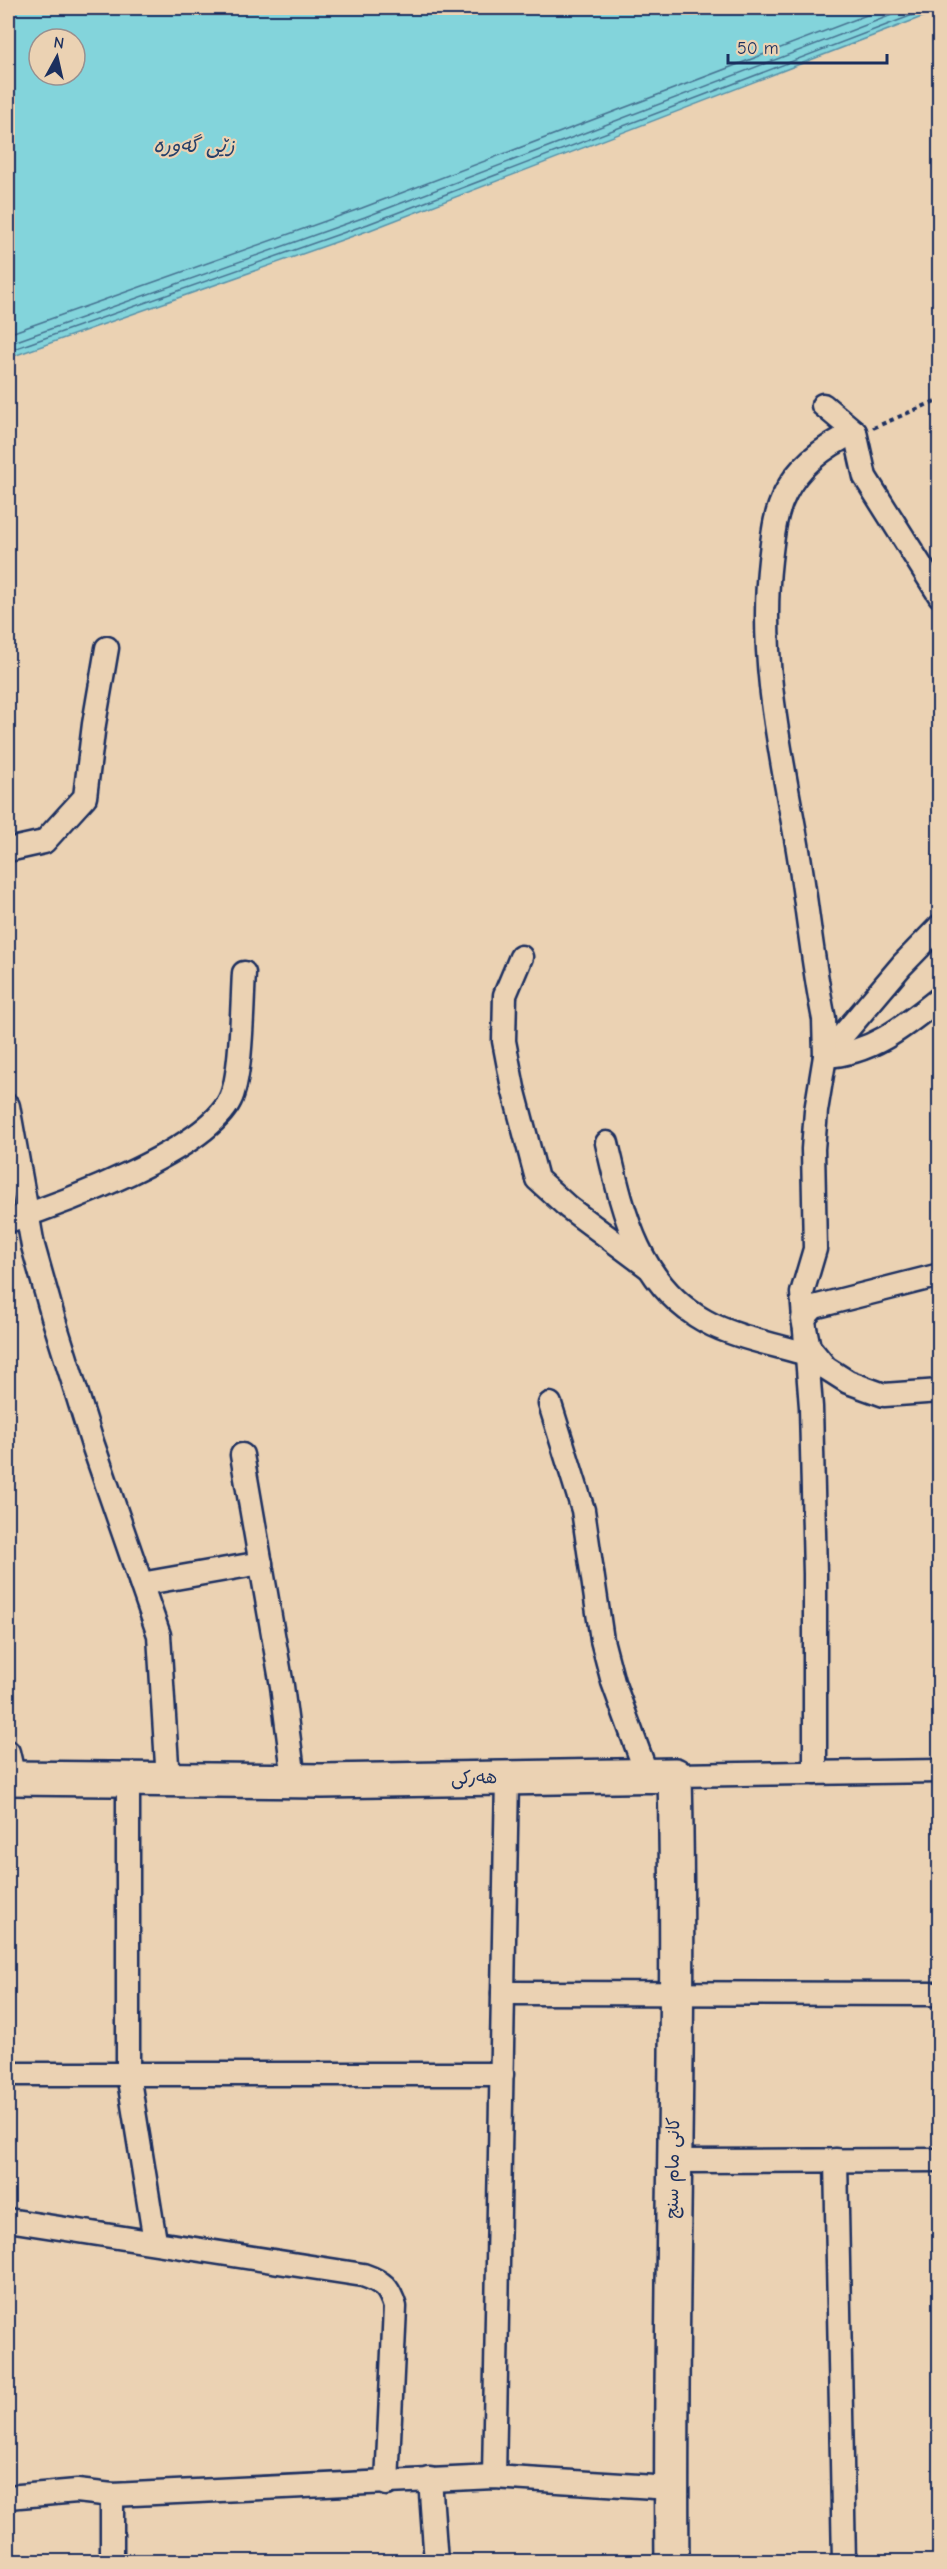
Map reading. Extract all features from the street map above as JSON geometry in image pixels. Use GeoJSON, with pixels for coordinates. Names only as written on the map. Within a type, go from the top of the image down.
{"type":"FeatureCollection","features":[{"type":"Feature","properties":{"kind":"street"},"geometry":{"type":"LineString","coordinates":[[823,405],[855,432],[865,477],[939,596]]}},
{"type":"Feature","properties":{"kind":"street"},"geometry":{"type":"LineString","coordinates":[[815,1773],[815,1553],[811,1407],[802,1293],[815,1249],[813,1149],[816,1111],[825,1056],[824,1019],[768,673],[767,588],[774,523],[785,493],[813,458],[836,441],[855,432]]}},
{"type":"Feature","properties":{"kind":"street"},"geometry":{"type":"LineString","coordinates":[[8,850],[44,842],[85,796],[107,648]]}},
{"type":"Feature","properties":{"kind":"street"},"geometry":{"type":"LineString","coordinates":[[825,1056],[902,965],[939,926]]}},
{"type":"Feature","properties":{"kind":"street"},"geometry":{"type":"LineString","coordinates":[[521,957],[505,995],[504,1041],[513,1088],[537,1179],[569,1208],[648,1267]]}},
{"type":"Feature","properties":{"kind":"street"},"geometry":{"type":"LineString","coordinates":[[18,1218],[156,1162],[188,1141],[219,1115],[230,1100],[235,1082],[244,973]]}},
{"type":"Feature","properties":{"kind":"street"},"geometry":{"type":"LineString","coordinates":[[825,1056],[847,1055],[882,1041],[939,998]]}},
{"type":"Feature","properties":{"kind":"street"},"geometry":{"type":"LineString","coordinates":[[8,1107],[18,1218],[159,1635],[168,1781]]}},
{"type":"Feature","properties":{"kind":"street"},"geometry":{"type":"LineString","coordinates":[[607,1143],[624,1217],[648,1267],[674,1301],[706,1322],[806,1354]]}},
{"type":"Feature","properties":{"kind":"street"},"geometry":{"type":"LineString","coordinates":[[803,1319],[814,1307],[939,1275]]}},
{"type":"Feature","properties":{"kind":"street"},"geometry":{"type":"LineString","coordinates":[[803,1319],[809,1347],[826,1368],[848,1382],[884,1395],[939,1391]]}},
{"type":"Feature","properties":{"kind":"street"},"geometry":{"type":"LineString","coordinates":[[550,1404],[583,1510],[602,1640],[610,1672],[661,1775]]}},
{"type":"Feature","properties":{"kind":"street"},"geometry":{"type":"LineString","coordinates":[[242,1455],[282,1686],[294,1780]]}},
{"type":"Feature","properties":{"kind":"street"},"geometry":{"type":"LineString","coordinates":[[141,1584],[261,1563]]}},
{"type":"Feature","properties":{"kind":"street","name":"هەرکی"},"geometry":{"type":"LineString","coordinates":[[10,1769],[128,1780],[168,1781],[939,1771]]}},
{"type":"Feature","properties":{"kind":"street","name":"کانی مام سنج"},"geometry":{"type":"LineString","coordinates":[[661,1775],[677,1994],[673,2161],[672,2562]]}},
{"type":"Feature","properties":{"kind":"street"},"geometry":{"type":"LineString","coordinates":[[494,2477],[507,1778]]}},
{"type":"Feature","properties":{"kind":"street"},"geometry":{"type":"LineString","coordinates":[[128,1780],[128,2074],[156,2241]]}},
{"type":"Feature","properties":{"kind":"street"},"geometry":{"type":"LineString","coordinates":[[503,1993],[939,1994]]}},
{"type":"Feature","properties":{"kind":"street"},"geometry":{"type":"LineString","coordinates":[[8,2074],[501,2074]]}},
{"type":"Feature","properties":{"kind":"street"},"geometry":{"type":"LineString","coordinates":[[836,2160],[844,2562]]}},
{"type":"Feature","properties":{"kind":"street"},"geometry":{"type":"LineString","coordinates":[[673,2161],[939,2160]]}},
{"type":"Feature","properties":{"kind":"street"},"geometry":{"type":"LineString","coordinates":[[8,2220],[156,2241],[363,2275],[381,2281],[391,2292],[395,2307],[387,2484]]}},
{"type":"Feature","properties":{"kind":"street"},"geometry":{"type":"LineString","coordinates":[[8,2497],[77,2491],[112,2495],[387,2484],[494,2477],[671,2488]]}},
{"type":"Feature","properties":{"kind":"street"},"geometry":{"type":"LineString","coordinates":[[430,2480],[436,2562]]}},
{"type":"Feature","properties":{"kind":"street"},"geometry":{"type":"LineString","coordinates":[[112,2495],[112,2562]]}},
{"type":"Feature","properties":{"kind":"path"},"geometry":{"type":"LineString","coordinates":[[855,432],[875,428],[939,399]]}},
{"type":"Feature","properties":{"kind":"water","name":"زێی گەورە"},"geometry":{"type":"Polygon","coordinates":[[[8,8],[939,8],[940,10],[370,230],[8,358],[8,8]]]}}]}
